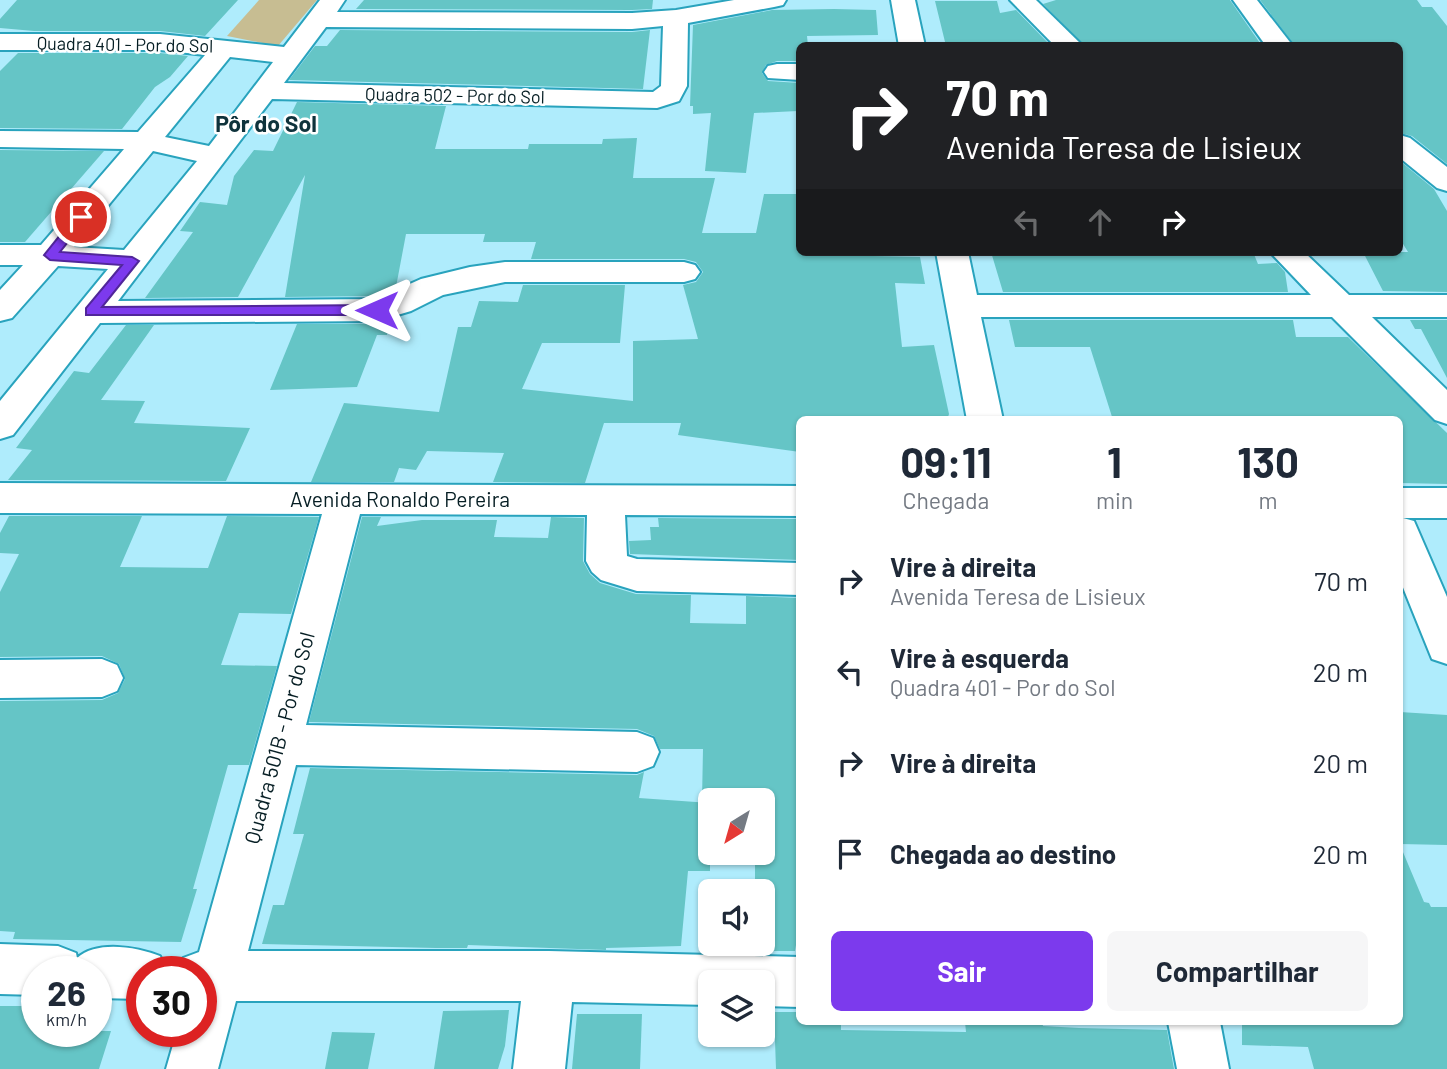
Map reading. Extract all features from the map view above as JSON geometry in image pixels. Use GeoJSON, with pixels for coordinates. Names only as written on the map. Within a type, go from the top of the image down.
{"type":"FeatureCollection","features":[{"type":"Feature","properties":{"kind":"street"},"geometry":{"type":"LineString","coordinates":[[0,426],[216,156],[326,9],[632,21],[676,18],[774,0]]}},
{"type":"Feature","properties":{"kind":"street"},"geometry":{"type":"LineString","coordinates":[[904,0],[911,42]]}},
{"type":"Feature","properties":{"kind":"street"},"geometry":{"type":"LineString","coordinates":[[1022,0],[1066,42]]}},
{"type":"Feature","properties":{"kind":"street"},"geometry":{"type":"LineString","coordinates":[[1245,1],[1277,42]]}},
{"type":"Feature","properties":{"kind":"street","name":"Quadra 502 - Por do Sol"},"geometry":{"type":"LineString","coordinates":[[264,91],[647,101],[664,98],[672,91],[676,18]]}},
{"type":"Feature","properties":{"kind":"street","name":"Quadra 401 - Por do Sol"},"geometry":{"type":"LineString","coordinates":[[0,43],[160,42],[291,56]]}},
{"type":"Feature","properties":{"kind":"street"},"geometry":{"type":"LineString","coordinates":[[0,310],[50,255],[225,47]]}},
{"type":"Feature","properties":{"kind":"street"},"geometry":{"type":"LineString","coordinates":[[0,139],[144,141],[216,156]]}},
{"type":"Feature","properties":{"kind":"street"},"geometry":{"type":"LineString","coordinates":[[1403,146],[1447,183]]}},
{"type":"Feature","properties":{"kind":"street"},"geometry":{"type":"LineString","coordinates":[[1403,183],[1447,183]]}},
{"type":"Feature","properties":{"kind":"street"},"geometry":{"type":"LineString","coordinates":[[0,256],[50,255],[132,261]]}},
{"type":"Feature","properties":{"kind":"street"},"geometry":{"type":"LineString","coordinates":[[953,256],[984,416]]}},
{"type":"Feature","properties":{"kind":"street"},"geometry":{"type":"LineString","coordinates":[[1290,256],[1447,411]]}},
{"type":"Feature","properties":{"kind":"street"},"geometry":{"type":"LineString","coordinates":[[91,312],[377,310],[400,303],[432,287],[470,277],[505,272],[684,272]]}},
{"type":"Feature","properties":{"kind":"street"},"geometry":{"type":"LineString","coordinates":[[963,306],[1447,306]]}},
{"type":"Feature","properties":{"kind":"street","name":"Avenida Ronaldo Pereira"},"geometry":{"type":"LineString","coordinates":[[0,498],[796,501]]}},
{"type":"Feature","properties":{"kind":"street","name":"Quadra 501B - Por do Sol"},"geometry":{"type":"LineString","coordinates":[[214,956],[277,745],[345,499]]}},
{"type":"Feature","properties":{"kind":"street"},"geometry":{"type":"LineString","coordinates":[[606,500],[606,561],[615,569],[637,575],[796,579]]}},
{"type":"Feature","properties":{"kind":"street"},"geometry":{"type":"LineString","coordinates":[[1403,503],[1447,503]]}},
{"type":"Feature","properties":{"kind":"street"},"geometry":{"type":"LineString","coordinates":[[1403,540],[1447,646]]}},
{"type":"Feature","properties":{"kind":"street"},"geometry":{"type":"LineString","coordinates":[[0,679],[102,678]]}},
{"type":"Feature","properties":{"kind":"street"},"geometry":{"type":"LineString","coordinates":[[277,745],[637,751]]}},
{"type":"Feature","properties":{"kind":"street"},"geometry":{"type":"LineString","coordinates":[[0,969],[21,970]]}},
{"type":"Feature","properties":{"kind":"street"},"geometry":{"type":"LineString","coordinates":[[217,977],[549,976],[796,982]]}},
{"type":"Feature","properties":{"kind":"street"},"geometry":{"type":"LineString","coordinates":[[539,1069],[549,976]]}},
{"type":"Feature","properties":{"kind":"street"},"geometry":{"type":"LineString","coordinates":[[1195,1025],[1203,1069]]}},
{"type":"Feature","properties":{"kind":"street","name":"Quadra 501B - Por do Sol"},"geometry":{"type":"LineString","coordinates":[[192,1069],[196,1047]]}},
{"type":"Feature","properties":{"kind":"shaded area"},"geometry":{"type":"Polygon","coordinates":[[[259,0],[317,0],[278,46],[227,36],[259,0]]]}},
{"type":"Feature","properties":{"kind":"building"},"geometry":{"type":"Polygon","coordinates":[[[17,0],[238,0],[205,36],[160,31],[34,31],[0,28],[0,19],[17,0]]]}},
{"type":"Feature","properties":{"kind":"building"},"geometry":{"type":"Polygon","coordinates":[[[364,0],[653,0],[652,9],[632,10],[356,9],[364,0]]]}},
{"type":"Feature","properties":{"kind":"building"},"geometry":{"type":"Polygon","coordinates":[[[1056,0],[1230,0],[1259,42],[1081,42],[1043,4],[1056,0]]]}},
{"type":"Feature","properties":{"kind":"building"},"geometry":{"type":"Polygon","coordinates":[[[1260,0],[1417,0],[1422,7],[1432,7],[1447,26],[1447,164],[1412,136],[1403,134],[1403,42],[1292,42],[1260,0]]]}},
{"type":"Feature","properties":{"kind":"building"},"geometry":{"type":"Polygon","coordinates":[[[935,1],[997,1],[1000,13],[1016,10],[1047,42],[945,42],[935,1]]]}},
{"type":"Feature","properties":{"kind":"building"},"geometry":{"type":"Polygon","coordinates":[[[772,10],[876,10],[878,35],[807,36],[808,42],[796,42],[796,61],[777,61],[766,65],[762,73],[768,81],[796,83],[796,111],[754,113],[746,173],[705,171],[711,113],[693,114],[693,106],[690,106],[693,25],[772,10]]]}},
{"type":"Feature","properties":{"kind":"building"},"geometry":{"type":"Polygon","coordinates":[[[340,30],[650,30],[643,89],[289,80],[315,46],[327,46],[340,30]]]}},
{"type":"Feature","properties":{"kind":"building"},"geometry":{"type":"Polygon","coordinates":[[[18,53],[160,53],[188,56],[170,77],[155,87],[122,129],[0,128],[0,71],[18,53]]]}},
{"type":"Feature","properties":{"kind":"building"},"geometry":{"type":"Polygon","coordinates":[[[297,102],[446,106],[435,149],[528,149],[529,144],[602,144],[603,139],[637,138],[633,178],[715,178],[702,233],[756,233],[764,194],[796,194],[796,256],[920,257],[925,284],[895,283],[902,347],[934,345],[948,416],[796,416],[796,451],[678,435],[681,423],[604,423],[585,483],[493,482],[504,453],[427,451],[416,470],[399,468],[394,482],[311,482],[344,403],[439,412],[458,327],[471,327],[479,301],[518,302],[523,285],[625,285],[620,343],[542,343],[522,389],[633,401],[633,341],[698,339],[683,285],[696,282],[703,272],[696,262],[684,259],[531,259],[536,242],[483,242],[485,234],[406,234],[396,287],[375,296],[285,297],[305,175],[238,297],[145,298],[193,232],[180,231],[200,202],[227,205],[234,176],[254,150],[273,151],[297,102]]]}},
{"type":"Feature","properties":{"kind":"building"},"geometry":{"type":"Polygon","coordinates":[[[0,150],[104,151],[25,242],[0,242],[0,150]]]}},
{"type":"Feature","properties":{"kind":"building"},"geometry":{"type":"Polygon","coordinates":[[[1403,163],[1434,189],[1447,211],[1447,292],[1383,291],[1365,256],[1403,256],[1403,252],[1408,252],[1403,244],[1403,163]]]}},
{"type":"Feature","properties":{"kind":"building"},"geometry":{"type":"Polygon","coordinates":[[[992,256],[1255,256],[1258,264],[1277,263],[1285,272],[1288,292],[1003,292],[992,256]]]}},
{"type":"Feature","properties":{"kind":"building"},"geometry":{"type":"Polygon","coordinates":[[[390,320],[387,335],[377,335],[357,387],[270,390],[297,324],[377,324],[390,320]]]}},
{"type":"Feature","properties":{"kind":"building"},"geometry":{"type":"Polygon","coordinates":[[[1009,320],[1293,320],[1296,337],[1348,337],[1447,433],[1447,484],[1403,483],[1403,416],[1112,416],[1090,347],[1015,347],[1009,320]]]}},
{"type":"Feature","properties":{"kind":"building"},"geometry":{"type":"Polygon","coordinates":[[[1410,320],[1447,320],[1447,378],[1421,329],[1415,329],[1410,320]]]}},
{"type":"Feature","properties":{"kind":"building"},"geometry":{"type":"Polygon","coordinates":[[[126,325],[154,325],[101,400],[145,401],[134,423],[250,428],[226,481],[8,480],[32,450],[16,448],[74,371],[89,373],[126,325]]]}},
{"type":"Feature","properties":{"kind":"building"},"geometry":{"type":"Polygon","coordinates":[[[9,516],[142,516],[120,567],[208,568],[227,516],[319,517],[291,614],[239,613],[221,665],[277,666],[249,765],[228,765],[181,942],[13,939],[15,932],[0,931],[0,701],[102,700],[118,693],[125,679],[119,664],[102,656],[0,657],[0,592],[19,554],[0,553],[0,533],[9,516]]]}},
{"type":"Feature","properties":{"kind":"building"},"geometry":{"type":"Polygon","coordinates":[[[362,517],[381,517],[377,526],[422,520],[497,520],[494,537],[548,538],[551,517],[584,518],[583,561],[590,574],[600,583],[636,594],[691,595],[690,623],[746,624],[746,596],[796,598],[795,951],[775,951],[775,879],[755,879],[755,865],[775,865],[775,788],[702,788],[703,749],[660,749],[654,736],[637,729],[309,722],[362,517]]]}},
{"type":"Feature","properties":{"kind":"building"},"geometry":{"type":"Polygon","coordinates":[[[658,518],[796,519],[796,560],[630,554],[629,541],[651,540],[650,527],[659,527],[658,518]]]}},
{"type":"Feature","properties":{"kind":"building"},"geometry":{"type":"Polygon","coordinates":[[[1403,712],[1447,715],[1447,845],[1403,844],[1403,712]]]}},
{"type":"Feature","properties":{"kind":"building"},"geometry":{"type":"Polygon","coordinates":[[[310,768],[637,775],[644,772],[639,798],[698,802],[698,865],[710,865],[710,871],[688,871],[681,946],[606,950],[468,945],[467,948],[436,948],[262,944],[273,905],[284,905],[304,834],[293,834],[310,768]]]}},
{"type":"Feature","properties":{"kind":"building"},"geometry":{"type":"Polygon","coordinates":[[[1403,852],[1424,902],[1431,907],[1447,907],[1447,1069],[1314,1069],[1308,1047],[1242,1045],[1242,1025],[1403,1025],[1403,852]]]}},
{"type":"Feature","properties":{"kind":"building"},"geometry":{"type":"Polygon","coordinates":[[[0,1006],[21,1006],[21,1047],[106,1047],[99,1069],[0,1069],[0,1006]]]}},
{"type":"Feature","properties":{"kind":"building"},"geometry":{"type":"Polygon","coordinates":[[[509,1010],[505,1046],[498,1069],[434,1069],[443,1011],[509,1010]]]}},
{"type":"Feature","properties":{"kind":"building"},"geometry":{"type":"Polygon","coordinates":[[[775,1012],[796,1012],[796,1025],[841,1025],[841,1030],[966,1032],[965,1025],[1043,1025],[1167,1030],[1174,1069],[776,1069],[775,1012]]]}},
{"type":"Feature","properties":{"kind":"building"},"geometry":{"type":"Polygon","coordinates":[[[577,1014],[642,1014],[640,1069],[572,1069],[577,1014]]]}},
{"type":"Feature","properties":{"kind":"building"},"geometry":{"type":"Polygon","coordinates":[[[332,1032],[375,1033],[368,1069],[325,1069],[332,1032]]]}},
{"type":"Feature","properties":{"kind":"district","name":"Pôr do Sol"},"geometry":{"type":"Point","coordinates":[266,124]}},
{"type":"Feature","properties":{"kind":"route"},"geometry":{"type":"LineString","coordinates":[[81,217],[50,255],[132,261],[91,312],[377,310]]}}]}
